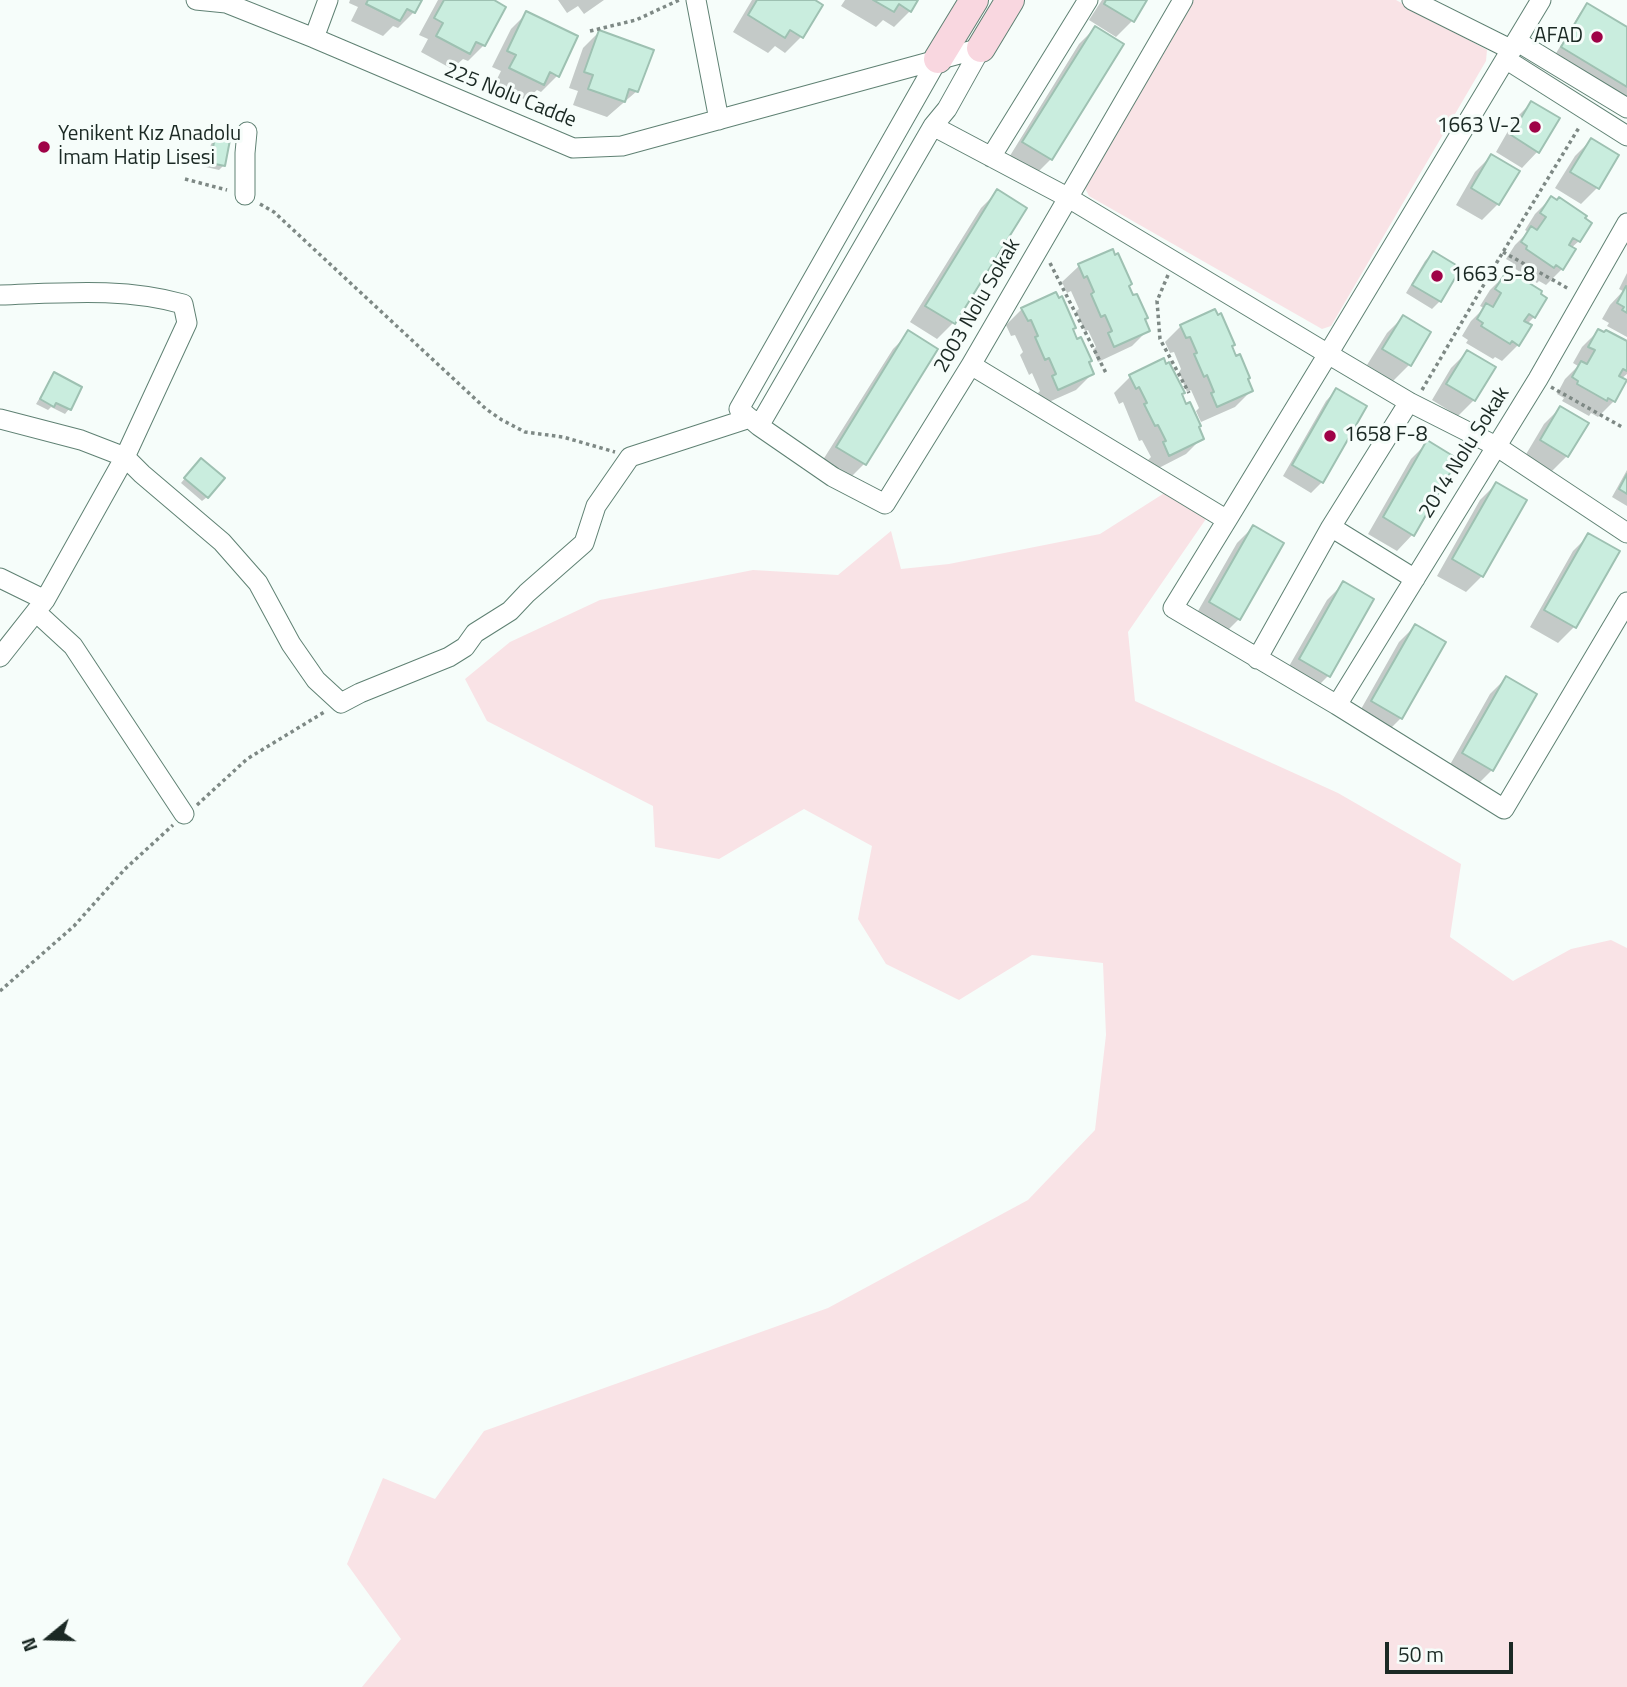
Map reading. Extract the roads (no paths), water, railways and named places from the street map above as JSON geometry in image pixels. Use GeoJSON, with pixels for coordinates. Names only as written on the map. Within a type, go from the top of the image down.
{"type":"FeatureCollection","features":[{"type":"Feature","properties":{"kind":"street","name":"225 Nolu Cadde"},"geometry":{"type":"LineString","coordinates":[[196,0],[226,4],[314,38],[573,148],[622,146],[933,68],[981,48]]}},
{"type":"Feature","properties":{"kind":"street"},"geometry":{"type":"LineString","coordinates":[[314,38],[328,0]]}},
{"type":"Feature","properties":{"kind":"street"},"geometry":{"type":"LineString","coordinates":[[696,0],[719,120]]}},
{"type":"Feature","properties":{"kind":"street"},"geometry":{"type":"LineString","coordinates":[[754,422],[739,409],[974,0]]}},
{"type":"Feature","properties":{"kind":"street"},"geometry":{"type":"LineString","coordinates":[[0,419],[81,440],[125,457],[222,542],[258,583],[291,644],[316,680],[341,703],[449,657],[465,648],[475,633],[510,611],[584,543],[596,506],[630,457],[754,422],[933,126],[947,109],[1010,0]]}},
{"type":"Feature","properties":{"kind":"street"},"geometry":{"type":"LineString","coordinates":[[991,157],[1088,0]]}},
{"type":"Feature","properties":{"kind":"street","name":"2003 Nolu Sokak"},"geometry":{"type":"LineString","coordinates":[[754,422],[833,477],[885,505],[971,365],[1183,0]]}},
{"type":"Feature","properties":{"kind":"street"},"geometry":{"type":"LineString","coordinates":[[1412,0],[1627,108]]}},
{"type":"Feature","properties":{"kind":"street"},"geometry":{"type":"LineString","coordinates":[[1541,0],[1173,608],[1337,705],[1504,809],[1627,601]]}},
{"type":"Feature","properties":{"kind":"street"},"geometry":{"type":"LineString","coordinates":[[1512,51],[1589,112],[1627,136]]}},
{"type":"Feature","properties":{"kind":"street"},"geometry":{"type":"LineString","coordinates":[[933,68],[947,109]]}},
{"type":"Feature","properties":{"kind":"street"},"geometry":{"type":"LineString","coordinates":[[933,126],[1067,197],[1412,403],[1496,446],[1627,533]]}},
{"type":"Feature","properties":{"kind":"street"},"geometry":{"type":"LineString","coordinates":[[245,195],[247,132]]}},
{"type":"Feature","properties":{"kind":"street","name":"2014 Nolu Sokak"},"geometry":{"type":"LineString","coordinates":[[1337,705],[1538,379],[1627,223]]}},
{"type":"Feature","properties":{"kind":"street"},"geometry":{"type":"LineString","coordinates":[[0,295],[154,295],[183,304],[187,323],[125,457],[40,606],[0,657]]}},
{"type":"Feature","properties":{"kind":"street"},"geometry":{"type":"LineString","coordinates":[[971,365],[1227,520]]}},
{"type":"Feature","properties":{"kind":"street"},"geometry":{"type":"LineString","coordinates":[[1257,659],[1331,527],[1412,403]]}},
{"type":"Feature","properties":{"kind":"street"},"geometry":{"type":"LineString","coordinates":[[1331,527],[1415,579]]}},
{"type":"Feature","properties":{"kind":"street"},"geometry":{"type":"LineString","coordinates":[[0,578],[40,606],[73,646],[184,814]]}},
{"type":"Feature","properties":{"kind":"place","name":"AFAD"},"geometry":{"type":"Point","coordinates":[1597,37]}},
{"type":"Feature","properties":{"kind":"place","name":"1663 V-2"},"geometry":{"type":"Point","coordinates":[1535,127]}},
{"type":"Feature","properties":{"kind":"place","name":"Yenikent Kız Anadolu İmam Hatip Lisesi"},"geometry":{"type":"Point","coordinates":[44,147]}},
{"type":"Feature","properties":{"kind":"place","name":"1663 S-8"},"geometry":{"type":"Point","coordinates":[1437,276]}},
{"type":"Feature","properties":{"kind":"place","name":"1658 F-8"},"geometry":{"type":"Point","coordinates":[1330,436]}}]}
